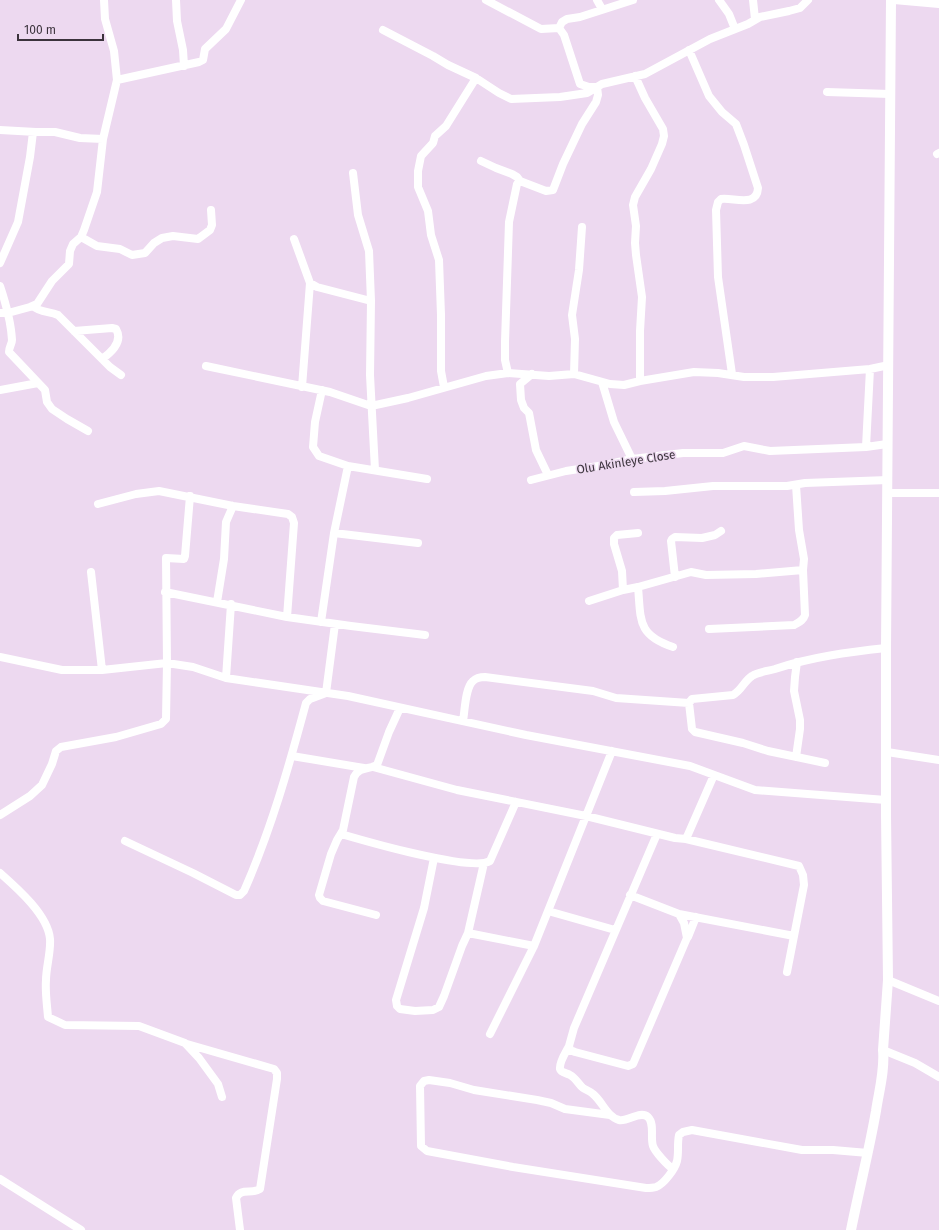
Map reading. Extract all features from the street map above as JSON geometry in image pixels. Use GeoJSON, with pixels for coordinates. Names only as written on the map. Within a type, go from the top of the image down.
{"type":"FeatureCollection","features":[{"type":"Feature","properties":{"kind":"main road"},"geometry":{"type":"LineString","coordinates":[[851,1230],[881,1084],[884,1059],[883,1050],[888,980],[886,648],[891,0]]}},
{"type":"Feature","properties":{"kind":"street"},"geometry":{"type":"LineString","coordinates":[[4,313],[33,306],[42,297],[52,281],[69,264],[70,251],[73,244],[81,237],[97,192],[103,139],[118,80],[114,51],[105,18],[104,0]]}},
{"type":"Feature","properties":{"kind":"street"},"geometry":{"type":"LineString","coordinates":[[177,0],[177,21],[183,50],[184,66]]}},
{"type":"Feature","properties":{"kind":"street"},"geometry":{"type":"LineString","coordinates":[[118,80],[152,71],[199,62],[202,60],[205,49],[226,29],[241,0]]}},
{"type":"Feature","properties":{"kind":"street"},"geometry":{"type":"LineString","coordinates":[[486,0],[541,28],[558,28],[564,35],[580,84],[589,87],[597,87]]}},
{"type":"Feature","properties":{"kind":"street"},"geometry":{"type":"LineString","coordinates":[[597,0],[602,10]]}},
{"type":"Feature","properties":{"kind":"street"},"geometry":{"type":"LineString","coordinates":[[558,28],[562,22],[567,19],[580,17],[633,0]]}},
{"type":"Feature","properties":{"kind":"street"},"geometry":{"type":"LineString","coordinates":[[719,0],[729,14],[735,29]]}},
{"type":"Feature","properties":{"kind":"street"},"geometry":{"type":"LineString","coordinates":[[753,0],[756,19]]}},
{"type":"Feature","properties":{"kind":"street"},"geometry":{"type":"LineString","coordinates":[[383,30],[448,65],[476,78],[499,93],[514,99],[581,95],[597,87],[645,74],[710,38],[748,24],[760,17],[800,8],[808,0]]}},
{"type":"Feature","properties":{"kind":"street"},"geometry":{"type":"LineString","coordinates":[[894,0],[939,4]]}},
{"type":"Feature","properties":{"kind":"street"},"geometry":{"type":"LineString","coordinates":[[689,50],[709,96],[722,112],[736,124],[758,188],[758,193],[752,199],[744,201],[721,199],[718,202],[716,210],[718,277],[732,374]]}},
{"type":"Feature","properties":{"kind":"street"},"geometry":{"type":"LineString","coordinates":[[635,76],[645,98],[663,129],[664,136],[651,169],[635,198],[633,205],[636,226],[636,254],[642,297],[640,381]]}},
{"type":"Feature","properties":{"kind":"street"},"geometry":{"type":"LineString","coordinates":[[444,387],[441,371],[439,260],[431,236],[428,211],[418,187],[418,171],[421,156],[433,143],[435,136],[446,126],[476,78]]}},
{"type":"Feature","properties":{"kind":"street"},"geometry":{"type":"LineString","coordinates":[[481,160],[512,174],[520,181],[546,191],[553,190],[563,164],[582,124],[596,102],[598,95],[597,87]]}},
{"type":"Feature","properties":{"kind":"street"},"geometry":{"type":"LineString","coordinates":[[827,92],[890,94]]}},
{"type":"Feature","properties":{"kind":"street"},"geometry":{"type":"LineString","coordinates":[[0,130],[56,132],[80,138],[103,139]]}},
{"type":"Feature","properties":{"kind":"street"},"geometry":{"type":"LineString","coordinates":[[0,263],[18,222],[33,132]]}},
{"type":"Feature","properties":{"kind":"street"},"geometry":{"type":"LineString","coordinates":[[353,173],[358,215],[369,251],[371,301],[371,406],[375,470]]}},
{"type":"Feature","properties":{"kind":"street"},"geometry":{"type":"LineString","coordinates":[[508,373],[505,360],[505,348],[509,222],[517,184],[520,181]]}},
{"type":"Feature","properties":{"kind":"street"},"geometry":{"type":"LineString","coordinates":[[81,237],[97,246],[120,249],[132,254],[145,253],[154,242],[162,238],[173,236],[198,239],[210,230],[212,225],[211,210]]}},
{"type":"Feature","properties":{"kind":"street"},"geometry":{"type":"LineString","coordinates":[[574,374],[572,315],[579,270],[582,227]]}},
{"type":"Feature","properties":{"kind":"street"},"geometry":{"type":"LineString","coordinates":[[294,239],[310,283],[302,387]]}},
{"type":"Feature","properties":{"kind":"street"},"geometry":{"type":"LineString","coordinates":[[310,283],[317,287],[371,301]]}},
{"type":"Feature","properties":{"kind":"street"},"geometry":{"type":"LineString","coordinates":[[0,286],[4,313],[12,342],[9,352],[45,390],[47,402],[52,409],[88,431]]}},
{"type":"Feature","properties":{"kind":"street"},"geometry":{"type":"LineString","coordinates":[[33,306],[42,311],[52,312],[58,315],[102,359],[121,375]]}},
{"type":"Feature","properties":{"kind":"street"},"geometry":{"type":"LineString","coordinates":[[74,331],[116,329],[119,334],[118,342],[110,353],[102,359]]}},
{"type":"Feature","properties":{"kind":"street"},"geometry":{"type":"LineString","coordinates":[[206,366],[322,390],[371,406],[408,398],[486,376],[508,373],[549,376],[574,374],[602,382],[624,385],[694,372],[732,374],[744,377],[773,377],[870,369],[889,365]]}},
{"type":"Feature","properties":{"kind":"street"},"geometry":{"type":"LineString","coordinates":[[866,447],[870,369]]}},
{"type":"Feature","properties":{"kind":"street"},"geometry":{"type":"LineString","coordinates":[[532,374],[520,384],[521,400],[524,408],[529,413],[536,450],[548,475]]}},
{"type":"Feature","properties":{"kind":"street"},"geometry":{"type":"LineString","coordinates":[[602,382],[614,422],[632,459]]}},
{"type":"Feature","properties":{"kind":"street"},"geometry":{"type":"LineString","coordinates":[[0,390],[38,383]]}},
{"type":"Feature","properties":{"kind":"street"},"geometry":{"type":"LineString","coordinates":[[322,390],[315,422],[313,447],[318,456],[348,466],[427,479]]}},
{"type":"Feature","properties":{"kind":"street","name":"Olu Akinleye Close"},"geometry":{"type":"LineString","coordinates":[[531,480],[548,475],[632,459],[676,454],[723,453],[744,446],[770,451],[866,447],[887,444]]}},
{"type":"Feature","properties":{"kind":"street"},"geometry":{"type":"LineString","coordinates":[[321,622],[334,533],[348,466]]}},
{"type":"Feature","properties":{"kind":"street"},"geometry":{"type":"LineString","coordinates":[[634,492],[665,491],[714,486],[796,485],[805,483],[888,480]]}},
{"type":"Feature","properties":{"kind":"street"},"geometry":{"type":"LineString","coordinates":[[709,629],[794,625],[804,619],[804,559],[799,530],[796,485]]}},
{"type":"Feature","properties":{"kind":"street"},"geometry":{"type":"LineString","coordinates":[[98,504],[136,494],[160,491],[233,506],[288,514],[292,517],[294,523],[287,616]]}},
{"type":"Feature","properties":{"kind":"street"},"geometry":{"type":"LineString","coordinates":[[888,493],[939,493]]}},
{"type":"Feature","properties":{"kind":"street"},"geometry":{"type":"LineString","coordinates":[[0,815],[30,796],[42,785],[52,764],[56,751],[60,747],[116,738],[161,724],[166,719],[166,558],[184,559],[190,496]]}},
{"type":"Feature","properties":{"kind":"street"},"geometry":{"type":"LineString","coordinates":[[217,602],[224,559],[226,522],[233,506]]}},
{"type":"Feature","properties":{"kind":"street"},"geometry":{"type":"LineString","coordinates":[[675,577],[671,541],[672,538],[707,538],[721,531]]}},
{"type":"Feature","properties":{"kind":"street"},"geometry":{"type":"LineString","coordinates":[[334,533],[418,543]]}},
{"type":"Feature","properties":{"kind":"street"},"geometry":{"type":"LineString","coordinates":[[623,590],[622,571],[614,544],[614,538],[617,535],[638,533]]}},
{"type":"Feature","properties":{"kind":"street"},"geometry":{"type":"LineString","coordinates":[[589,600],[623,590],[638,588],[691,572],[706,575],[756,574],[803,570]]}},
{"type":"Feature","properties":{"kind":"street"},"geometry":{"type":"LineString","coordinates":[[91,572],[102,670]]}},
{"type":"Feature","properties":{"kind":"street"},"geometry":{"type":"LineString","coordinates":[[638,588],[641,620],[647,633],[659,642],[673,647]]}},
{"type":"Feature","properties":{"kind":"street"},"geometry":{"type":"LineString","coordinates":[[165,592],[321,622],[425,635]]}},
{"type":"Feature","properties":{"kind":"street"},"geometry":{"type":"LineString","coordinates":[[226,678],[231,604]]}},
{"type":"Feature","properties":{"kind":"street"},"geometry":{"type":"LineString","coordinates":[[326,693],[336,624]]}},
{"type":"Feature","properties":{"kind":"street"},"geometry":{"type":"LineString","coordinates":[[463,721],[468,690],[472,681],[478,678],[485,677],[593,691],[616,698],[689,703],[692,699],[733,695],[739,692],[745,681],[753,676],[797,662],[858,651],[886,648]]}},
{"type":"Feature","properties":{"kind":"street"},"geometry":{"type":"LineString","coordinates":[[0,657],[62,670],[102,670],[167,663],[193,667],[226,678],[348,696],[463,721],[690,766],[755,790],[886,800]]}},
{"type":"Feature","properties":{"kind":"street"},"geometry":{"type":"LineString","coordinates":[[796,756],[800,729],[800,720],[794,691],[797,662]]}},
{"type":"Feature","properties":{"kind":"street"},"geometry":{"type":"LineString","coordinates":[[125,841],[236,895],[240,895],[244,891],[260,856],[292,756],[306,703],[310,699],[326,693]]}},
{"type":"Feature","properties":{"kind":"street"},"geometry":{"type":"LineString","coordinates":[[689,703],[692,729],[695,732],[743,742],[768,751],[825,763]]}},
{"type":"Feature","properties":{"kind":"street"},"geometry":{"type":"LineString","coordinates":[[373,768],[377,766],[389,732],[400,708]]}},
{"type":"Feature","properties":{"kind":"street"},"geometry":{"type":"LineString","coordinates":[[490,1034],[534,946],[612,751]]}},
{"type":"Feature","properties":{"kind":"street"},"geometry":{"type":"LineString","coordinates":[[887,752],[939,760]]}},
{"type":"Feature","properties":{"kind":"street"},"geometry":{"type":"LineString","coordinates":[[292,756],[364,768],[373,768],[457,790],[586,816],[657,834],[686,839],[799,866],[803,875],[804,885],[787,972]]}},
{"type":"Feature","properties":{"kind":"street"},"geometry":{"type":"LineString","coordinates":[[364,768],[357,772],[353,781],[343,830],[336,840],[320,887],[319,895],[323,901],[376,915]]}},
{"type":"Feature","properties":{"kind":"street"},"geometry":{"type":"LineString","coordinates":[[686,839],[714,775]]}},
{"type":"Feature","properties":{"kind":"street"},"geometry":{"type":"LineString","coordinates":[[341,834],[434,858],[484,863],[490,861],[516,802]]}},
{"type":"Feature","properties":{"kind":"street"},"geometry":{"type":"LineString","coordinates":[[610,1115],[594,1095],[581,1087],[575,1078],[560,1070],[560,1063],[569,1046],[574,1028],[657,834]]}},
{"type":"Feature","properties":{"kind":"street"},"geometry":{"type":"LineString","coordinates":[[434,858],[424,908],[396,1000],[397,1006],[400,1009],[415,1011],[433,1010],[439,1007],[468,933],[484,863]]}},
{"type":"Feature","properties":{"kind":"street"},"geometry":{"type":"LineString","coordinates":[[0,873],[21,892],[41,917],[47,929],[50,939],[46,980],[48,1017],[65,1024],[139,1026],[186,1043],[274,1069],[277,1073],[260,1189],[256,1191],[242,1191],[238,1193],[236,1198],[240,1230]]}},
{"type":"Feature","properties":{"kind":"street"},"geometry":{"type":"LineString","coordinates":[[630,895],[679,914],[794,936]]}},
{"type":"Feature","properties":{"kind":"street"},"geometry":{"type":"LineString","coordinates":[[548,911],[615,930]]}},
{"type":"Feature","properties":{"kind":"street"},"geometry":{"type":"LineString","coordinates":[[679,914],[684,923],[687,938]]}},
{"type":"Feature","properties":{"kind":"street"},"geometry":{"type":"LineString","coordinates":[[569,1046],[570,1050],[575,1052],[624,1066],[631,1066],[696,917]]}},
{"type":"Feature","properties":{"kind":"street"},"geometry":{"type":"LineString","coordinates":[[468,933],[534,946]]}},
{"type":"Feature","properties":{"kind":"street"},"geometry":{"type":"LineString","coordinates":[[888,980],[939,1001]]}},
{"type":"Feature","properties":{"kind":"street"},"geometry":{"type":"LineString","coordinates":[[186,1043],[218,1084],[222,1097]]}},
{"type":"Feature","properties":{"kind":"street"},"geometry":{"type":"LineString","coordinates":[[883,1050],[914,1063],[939,1076]]}},
{"type":"Feature","properties":{"kind":"street"},"geometry":{"type":"LineString","coordinates":[[673,1169],[668,1166],[653,1148],[651,1133],[652,1123],[644,1115],[626,1120],[619,1120],[610,1115],[565,1109],[544,1102],[474,1090],[450,1083],[429,1080],[424,1081],[420,1086],[421,1146],[427,1151],[513,1167],[646,1188],[654,1188],[659,1186],[673,1169],[677,1161],[677,1144],[679,1135],[683,1132],[692,1130],[802,1150],[833,1150],[868,1153]]}},
{"type":"Feature","properties":{"kind":"street"},"geometry":{"type":"LineString","coordinates":[[0,1179],[70,1227],[81,1230]]}}]}
